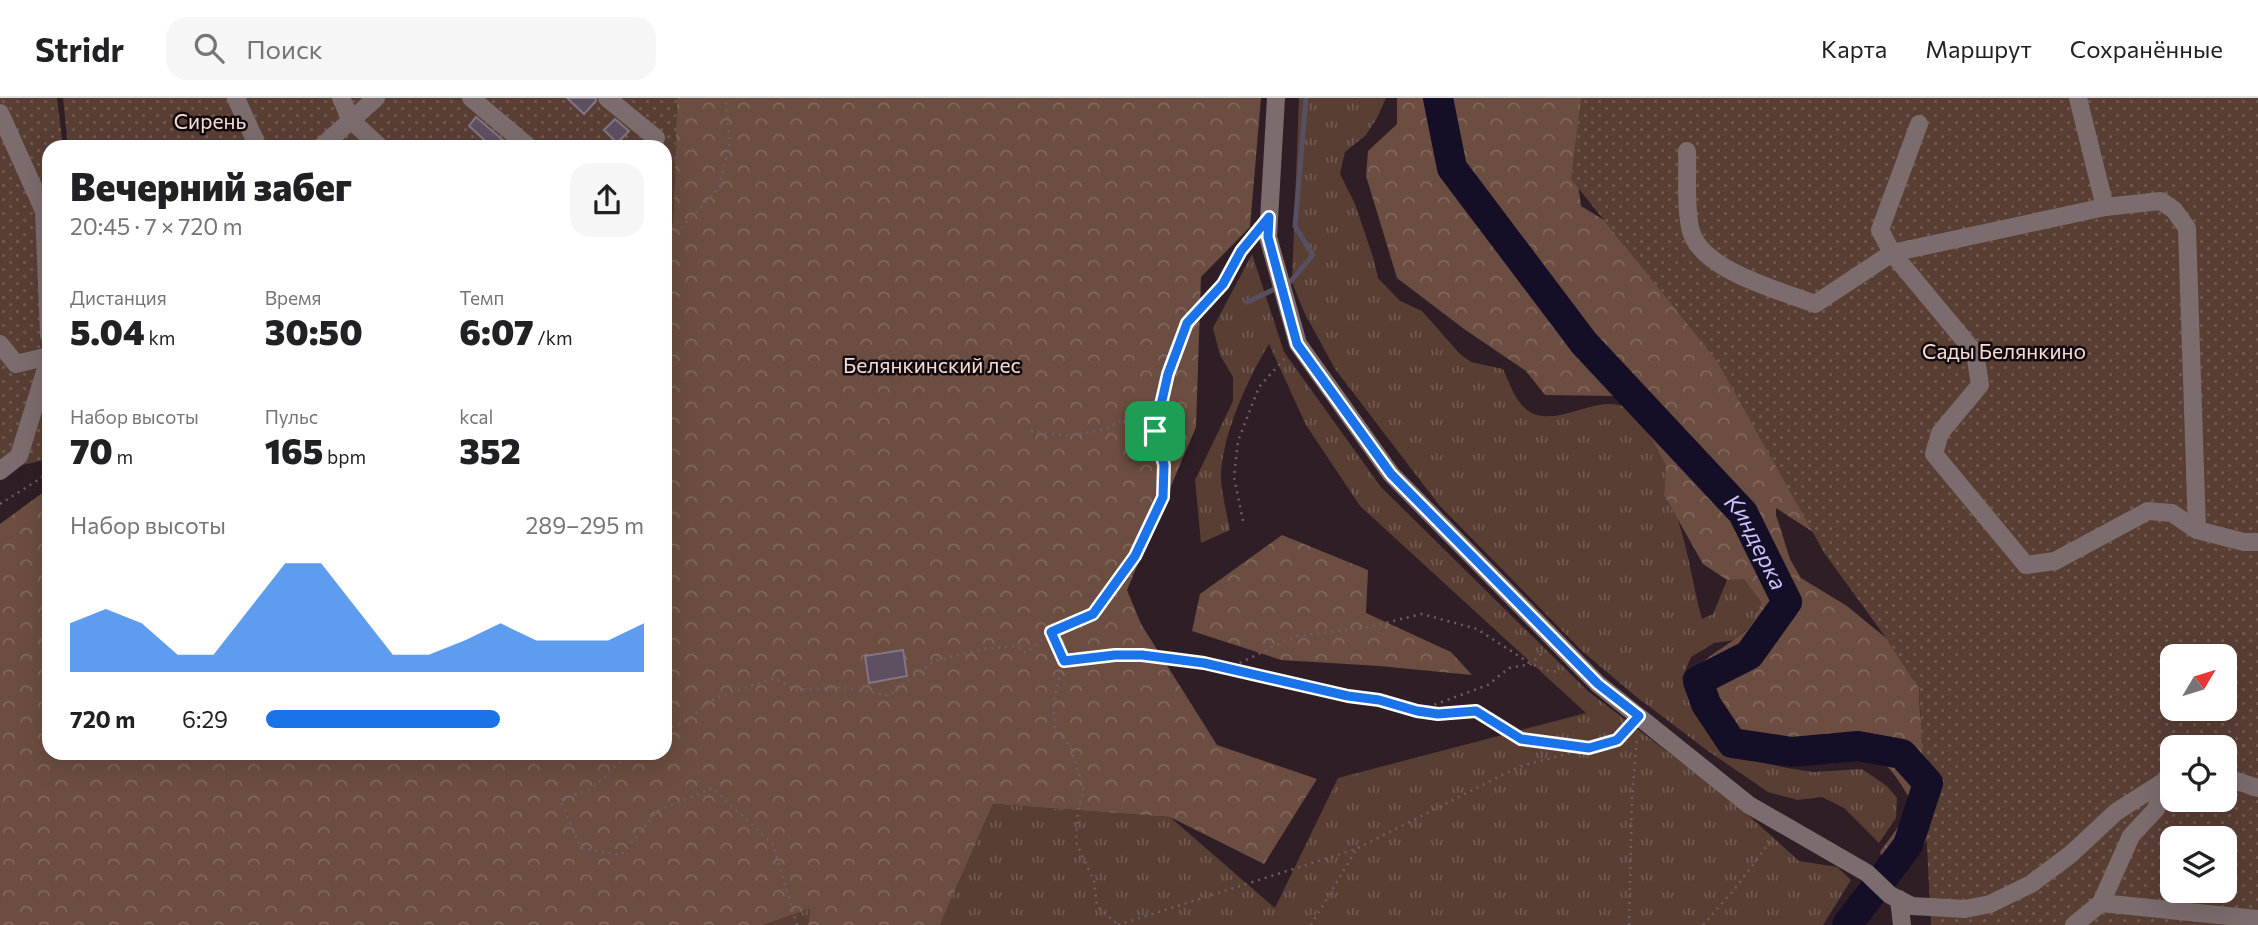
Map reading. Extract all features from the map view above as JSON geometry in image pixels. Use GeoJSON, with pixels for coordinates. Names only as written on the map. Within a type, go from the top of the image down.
{"type":"FeatureCollection","features":[{"type":"Feature","properties":{"kind":"street"},"geometry":{"type":"LineString","coordinates":[[236,98],[255,140]]}},
{"type":"Feature","properties":{"kind":"street"},"geometry":{"type":"LineString","coordinates":[[341,98],[351,120],[372,140]]}},
{"type":"Feature","properties":{"kind":"street"},"geometry":{"type":"LineString","coordinates":[[329,140],[376,98]]}},
{"type":"Feature","properties":{"kind":"street"},"geometry":{"type":"LineString","coordinates":[[471,98],[521,140]]}},
{"type":"Feature","properties":{"kind":"street"},"geometry":{"type":"LineString","coordinates":[[607,98],[656,138]]}},
{"type":"Feature","properties":{"kind":"street"},"geometry":{"type":"LineString","coordinates":[[1276,98],[1268,237],[1297,344],[1391,474],[1588,673],[1749,805],[1867,873],[1894,897],[1912,906],[1965,909],[1990,904],[2031,884],[2071,854],[2116,812],[2160,785]]}},
{"type":"Feature","properties":{"kind":"street"},"geometry":{"type":"LineString","coordinates":[[2078,98],[2105,207]]}},
{"type":"Feature","properties":{"kind":"street"},"geometry":{"type":"LineString","coordinates":[[0,113],[42,207]]}},
{"type":"Feature","properties":{"kind":"street"},"geometry":{"type":"LineString","coordinates":[[1919,124],[1880,230],[1892,253],[1975,353],[1980,385],[1940,433],[1934,454],[2026,565],[2055,561],[2148,510],[2172,513],[2197,530],[2258,542]]}},
{"type":"Feature","properties":{"kind":"street"},"geometry":{"type":"LineString","coordinates":[[1687,151],[1690,229],[1699,247],[1721,267],[1815,304],[1892,253],[2105,207],[2161,201],[2174,210],[2187,228],[2197,530]]}},
{"type":"Feature","properties":{"kind":"street"},"geometry":{"type":"LineString","coordinates":[[0,344],[16,365],[42,359]]}},
{"type":"Feature","properties":{"kind":"street"},"geometry":{"type":"LineString","coordinates":[[0,471],[19,456],[42,381]]}},
{"type":"Feature","properties":{"kind":"street"},"geometry":{"type":"LineString","coordinates":[[2237,781],[2258,788]]}},
{"type":"Feature","properties":{"kind":"street"},"geometry":{"type":"LineString","coordinates":[[2074,925],[2101,903],[2131,836],[2156,808],[2160,799]]}},
{"type":"Feature","properties":{"kind":"street"},"geometry":{"type":"LineString","coordinates":[[1894,897],[1902,925]]}},
{"type":"Feature","properties":{"kind":"street"},"geometry":{"type":"LineString","coordinates":[[2101,903],[2258,919]]}},
{"type":"Feature","properties":{"kind":"path"},"geometry":{"type":"LineString","coordinates":[[672,235],[719,188],[730,142],[725,98]]}},
{"type":"Feature","properties":{"kind":"path"},"geometry":{"type":"LineString","coordinates":[[672,727],[690,718],[715,698],[775,678],[795,690],[842,687],[889,696],[934,661],[983,649],[1016,646],[1026,653],[1051,632],[1093,614],[1135,556],[1163,497],[1164,465],[1155,431],[1168,374],[1187,323],[1223,284],[1241,251],[1269,217]]}},
{"type":"Feature","properties":{"kind":"path"},"geometry":{"type":"LineString","coordinates":[[1243,521],[1234,477],[1238,441],[1259,387],[1297,344]]}},
{"type":"Feature","properties":{"kind":"path"},"geometry":{"type":"LineString","coordinates":[[1031,431],[1070,436],[1106,429],[1163,395]]}},
{"type":"Feature","properties":{"kind":"path"},"geometry":{"type":"LineString","coordinates":[[0,504],[42,478]]}},
{"type":"Feature","properties":{"kind":"path"},"geometry":{"type":"LineString","coordinates":[[1227,669],[1296,636],[1364,628],[1422,614],[1477,629],[1531,664],[1549,671],[1588,673]]}},
{"type":"Feature","properties":{"kind":"path"},"geometry":{"type":"LineString","coordinates":[[1051,632],[1064,661],[1053,704],[1055,730],[1070,746],[1084,790],[1076,842],[1094,881],[1097,906],[1118,925],[1356,849],[1518,767],[1617,740],[1639,716]]}},
{"type":"Feature","properties":{"kind":"path"},"geometry":{"type":"LineString","coordinates":[[1417,711],[1488,685],[1508,668],[1531,664],[1555,640]]}},
{"type":"Feature","properties":{"kind":"path"},"geometry":{"type":"LineString","coordinates":[[1064,661],[1142,655],[1204,663],[1348,696],[1379,700],[1417,711],[1438,714],[1476,711],[1521,739],[1589,748]]}},
{"type":"Feature","properties":{"kind":"path"},"geometry":{"type":"LineString","coordinates":[[1629,925],[1632,798],[1639,716]]}},
{"type":"Feature","properties":{"kind":"path"},"geometry":{"type":"LineString","coordinates":[[623,760],[592,789],[560,800],[581,848],[621,855],[658,811],[712,788],[773,844],[797,925]]}},
{"type":"Feature","properties":{"kind":"path"},"geometry":{"type":"LineString","coordinates":[[1703,925],[1773,839],[1768,817]]}},
{"type":"Feature","properties":{"kind":"path"},"geometry":{"type":"LineString","coordinates":[[1311,925],[1356,849]]}},
{"type":"Feature","properties":{"kind":"green space"},"geometry":{"type":"Polygon","coordinates":[[[0,98],[57,98],[62,140],[42,140],[42,461],[0,470],[0,98]]]}},
{"type":"Feature","properties":{"kind":"green space","name":"Сирень"},"geometry":{"type":"Polygon","coordinates":[[[63,98],[677,98],[673,223],[672,140],[67,140],[63,98]]]}},
{"type":"Feature","properties":{"kind":"green space","name":"Белянкинский лес"},"geometry":{"type":"Polygon","coordinates":[[[677,98],[1261,98],[1250,227],[1201,277],[1196,427],[1127,590],[1141,624],[1217,745],[1317,779],[1264,864],[1170,817],[993,804],[940,925],[808,925],[810,909],[763,925],[0,925],[0,524],[42,493],[42,760],[672,760],[673,223],[677,98]]]}},
{"type":"Feature","properties":{"kind":"green space"},"geometry":{"type":"Polygon","coordinates":[[[1299,98],[1386,98],[1366,135],[1345,152],[1340,174],[1355,204],[1378,278],[1400,301],[1422,311],[1460,354],[1471,362],[1503,369],[1523,406],[1539,416],[1552,416],[1610,404],[1623,406],[1639,418],[1666,464],[1665,496],[1682,532],[1702,619],[1713,614],[1727,580],[1744,578],[1761,602],[1758,617],[1736,640],[1714,643],[1691,657],[1682,678],[1695,705],[1719,742],[1759,762],[1813,772],[1862,769],[1887,786],[1897,798],[1896,818],[1879,843],[1844,808],[1822,797],[1798,800],[1768,792],[1634,695],[1582,651],[1439,505],[1335,369],[1304,312],[1292,282],[1299,98]]]}},
{"type":"Feature","properties":{"kind":"green space"},"geometry":{"type":"Polygon","coordinates":[[[1397,98],[1588,98],[1579,127],[1576,152],[1581,206],[1604,220],[1624,245],[1653,259],[1866,551],[1825,554],[1813,532],[1776,508],[1790,559],[1801,578],[1847,606],[1886,638],[1919,688],[1920,716],[1940,790],[1927,839],[1917,858],[1897,874],[1885,863],[1880,852],[1904,819],[1909,797],[1888,767],[1867,757],[1835,763],[1808,763],[1727,746],[1704,711],[1696,692],[1695,672],[1703,662],[1751,625],[1761,602],[1744,579],[1727,580],[1703,564],[1664,495],[1666,465],[1646,428],[1617,396],[1545,395],[1526,371],[1464,329],[1397,278],[1366,176],[1368,151],[1397,124],[1397,98]]]}},
{"type":"Feature","properties":{"kind":"green space","name":"Сады Белянкино"},"geometry":{"type":"Polygon","coordinates":[[[1581,98],[2258,98],[2258,925],[1931,925],[1919,688],[1825,554],[1717,361],[1571,179],[1581,98]]]}},
{"type":"Feature","properties":{"kind":"green space"},"geometry":{"type":"Polygon","coordinates":[[[1252,254],[1284,352],[1381,487],[1589,692],[1737,805],[1799,861],[1837,867],[1851,880],[1823,925],[940,925],[993,804],[1170,817],[1275,908],[1338,778],[1586,713],[1360,506],[1306,425],[1269,344],[1245,390],[1231,425],[1222,460],[1221,483],[1230,530],[1201,543],[1195,480],[1233,401],[1233,377],[1220,355],[1213,328],[1252,254]]]}},
{"type":"Feature","properties":{"kind":"green space"},"geometry":{"type":"Polygon","coordinates":[[[1282,535],[1368,570],[1366,613],[1451,652],[1472,675],[1281,660],[1192,631],[1200,594],[1282,535]]]}},
{"type":"Feature","properties":{"kind":"green space"},"geometry":{"type":"Polygon","coordinates":[[[810,909],[808,925],[763,925],[810,909]]]}},
{"type":"Feature","properties":{"kind":"building"},"geometry":{"type":"Polygon","coordinates":[[[567,98],[596,98],[596,101],[584,114],[567,98]]]}},
{"type":"Feature","properties":{"kind":"building"},"geometry":{"type":"Polygon","coordinates":[[[476,117],[503,140],[484,140],[469,126],[476,117]]]}},
{"type":"Feature","properties":{"kind":"building"},"geometry":{"type":"Polygon","coordinates":[[[615,119],[629,131],[620,140],[614,140],[604,130],[615,119]]]}},
{"type":"Feature","properties":{"kind":"building"},"geometry":{"type":"Polygon","coordinates":[[[903,650],[907,676],[869,683],[865,656],[903,650]]]}},
{"type":"Feature","properties":{"kind":"waterway"},"geometry":{"type":"LineString","coordinates":[[1247,302],[1290,282],[1313,255],[1295,226],[1306,98]]}},
{"type":"Feature","properties":{"kind":"waterway","name":"Киндерка"},"geometry":{"type":"LineString","coordinates":[[1438,98],[1452,168],[1584,343],[1743,513],[1787,602],[1749,655],[1698,681],[1706,704],[1732,743],[1792,752],[1858,746],[1902,754],[1928,783],[1908,845],[1847,925]]}},
{"type":"Feature","properties":{"kind":"route"},"geometry":{"type":"LineString","coordinates":[[1269,217],[1268,237],[1297,344],[1391,474],[1598,684],[1639,716],[1617,740],[1589,748],[1521,739],[1476,711],[1438,714],[1417,711],[1379,700],[1348,696],[1204,663],[1142,655],[1064,661],[1051,632],[1093,614],[1135,556],[1163,497],[1164,465],[1155,431],[1168,374],[1187,323],[1223,284],[1241,251],[1269,217]]}}]}
